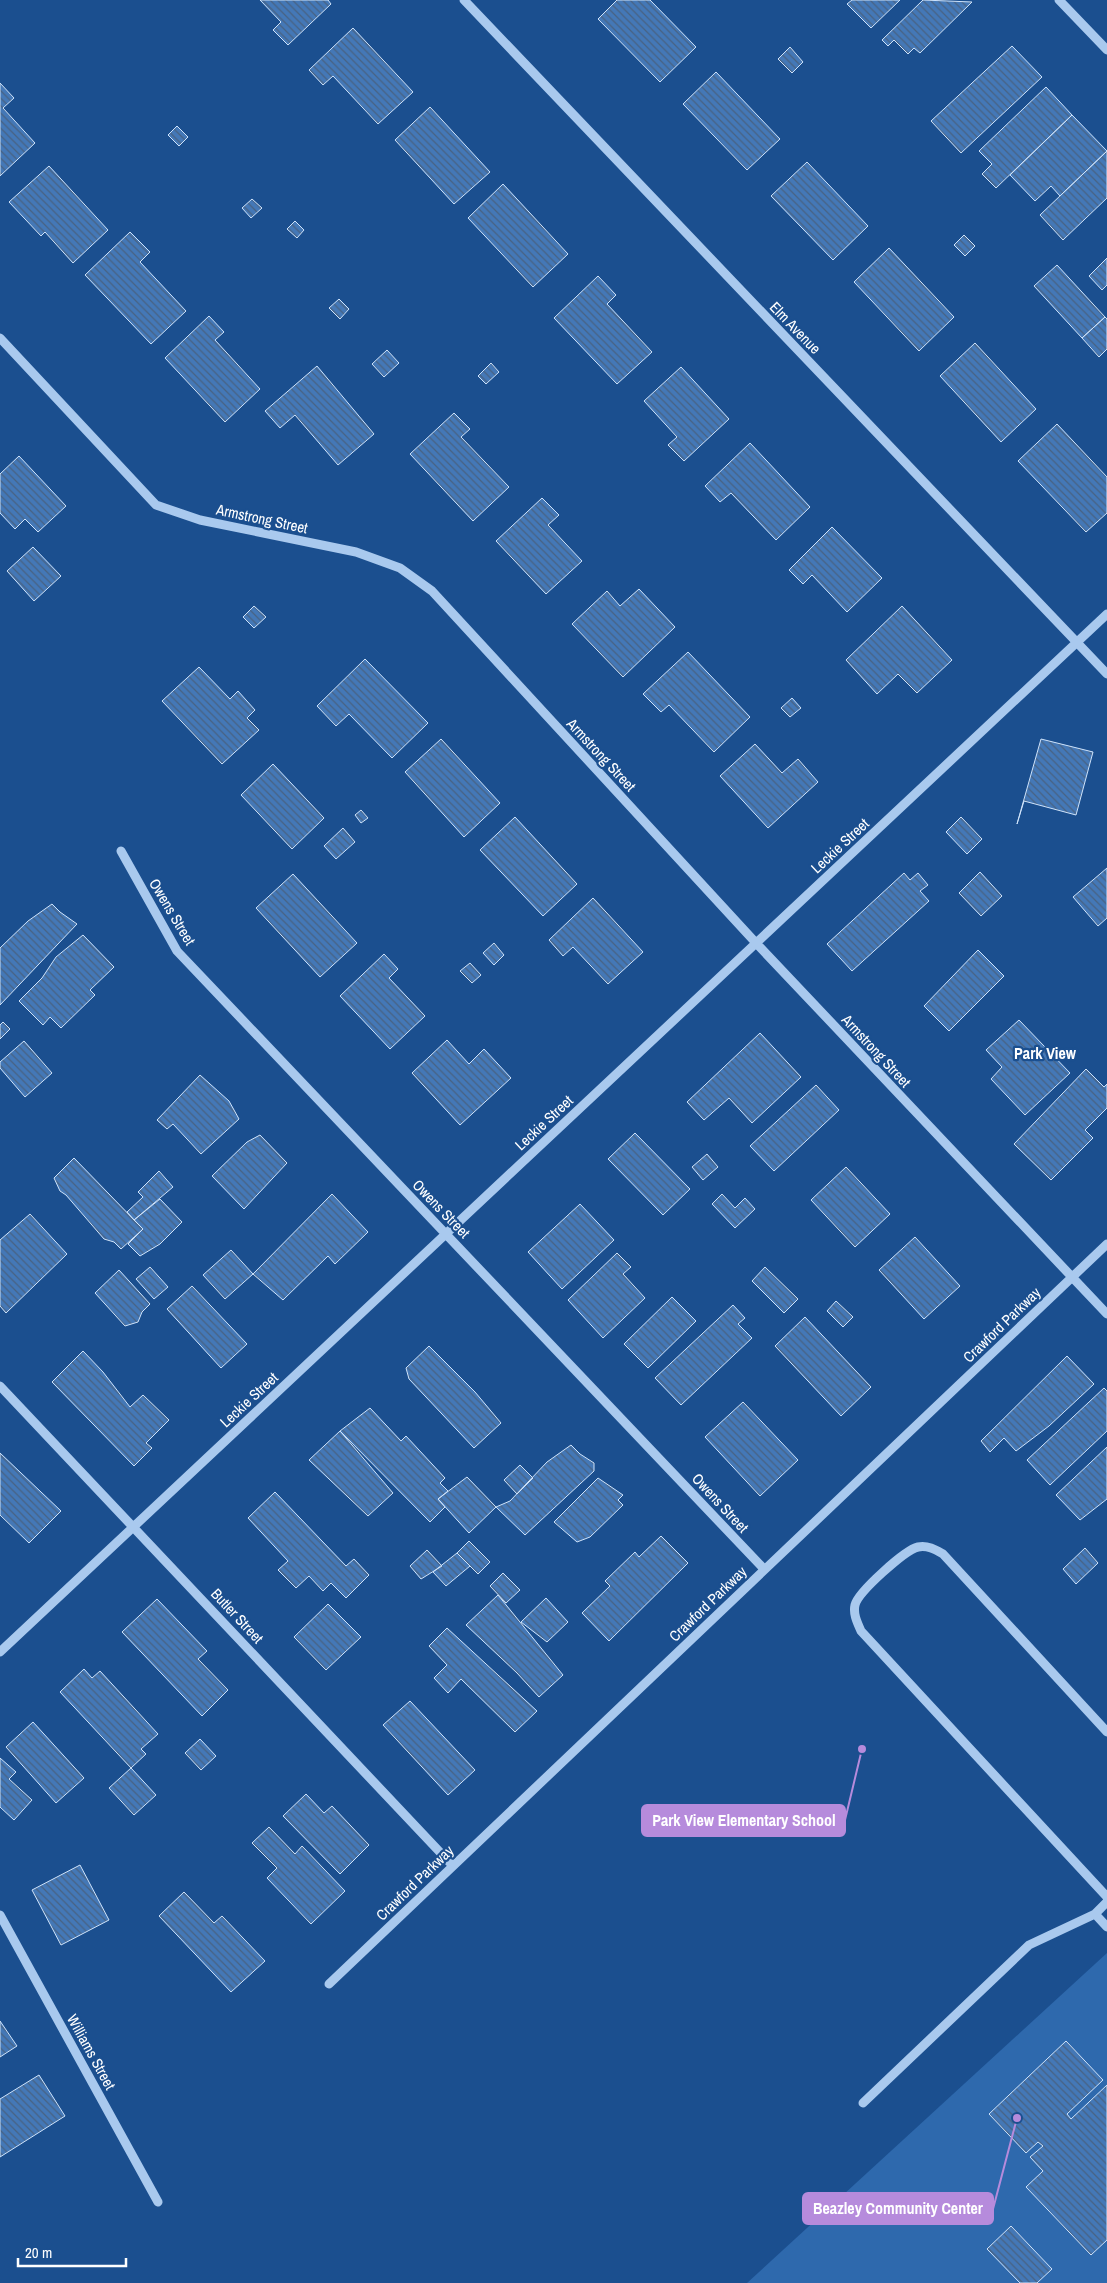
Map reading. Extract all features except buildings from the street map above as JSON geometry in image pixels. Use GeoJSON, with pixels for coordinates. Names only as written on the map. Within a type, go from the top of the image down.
{"type":"FeatureCollection","features":[{"type":"Feature","properties":{"kind":"street","name":"Elm Avenue"},"geometry":{"type":"LineString","coordinates":[[464,0],[1107,674]]}},
{"type":"Feature","properties":{"kind":"street"},"geometry":{"type":"LineString","coordinates":[[1059,0],[1107,50]]}},
{"type":"Feature","properties":{"kind":"street","name":"Armstrong Street"},"geometry":{"type":"LineString","coordinates":[[0,338],[156,505],[200,520],[356,552],[400,568],[432,592],[756,943],[1107,1314]]}},
{"type":"Feature","properties":{"kind":"street","name":"Leckie Street"},"geometry":{"type":"LineString","coordinates":[[0,1652],[1107,614]]}},
{"type":"Feature","properties":{"kind":"street","name":"Owens Street"},"geometry":{"type":"LineString","coordinates":[[120,851],[177,951],[764,1569]]}},
{"type":"Feature","properties":{"kind":"street","name":"Crawford Parkway"},"geometry":{"type":"LineString","coordinates":[[329,1984],[1107,1244]]}},
{"type":"Feature","properties":{"kind":"street","name":"Butler Street"},"geometry":{"type":"LineString","coordinates":[[0,1386],[453,1866]]}},
{"type":"Feature","properties":{"kind":"street"},"geometry":{"type":"LineString","coordinates":[[1107,1732],[943,1554],[932,1547],[918,1547],[906,1553],[863,1592],[855,1604],[855,1618],[862,1630],[1107,1897]]}},
{"type":"Feature","properties":{"kind":"street"},"geometry":{"type":"LineString","coordinates":[[862,2103],[1029,1945],[1095,1914],[1107,1902]]}},
{"type":"Feature","properties":{"kind":"street"},"geometry":{"type":"LineString","coordinates":[[1095,1914],[1107,1927]]}},
{"type":"Feature","properties":{"kind":"street","name":"Williams Street"},"geometry":{"type":"LineString","coordinates":[[0,1915],[158,2202]]}},
{"type":"Feature","properties":{"kind":"shaded area"},"geometry":{"type":"Polygon","coordinates":[[[1107,1953],[1107,2283],[747,2283],[1107,1953]]]}},
{"type":"Feature","properties":{"kind":"place","name":"Park View Elementary School"},"geometry":{"type":"Point","coordinates":[862,1749]}},
{"type":"Feature","properties":{"kind":"place","name":"Beazley Community Center"},"geometry":{"type":"Point","coordinates":[1017,2118]}},
{"type":"Feature","properties":{"kind":"district","name":"Park View"},"geometry":{"type":"Point","coordinates":[1045,1053]}}]}
